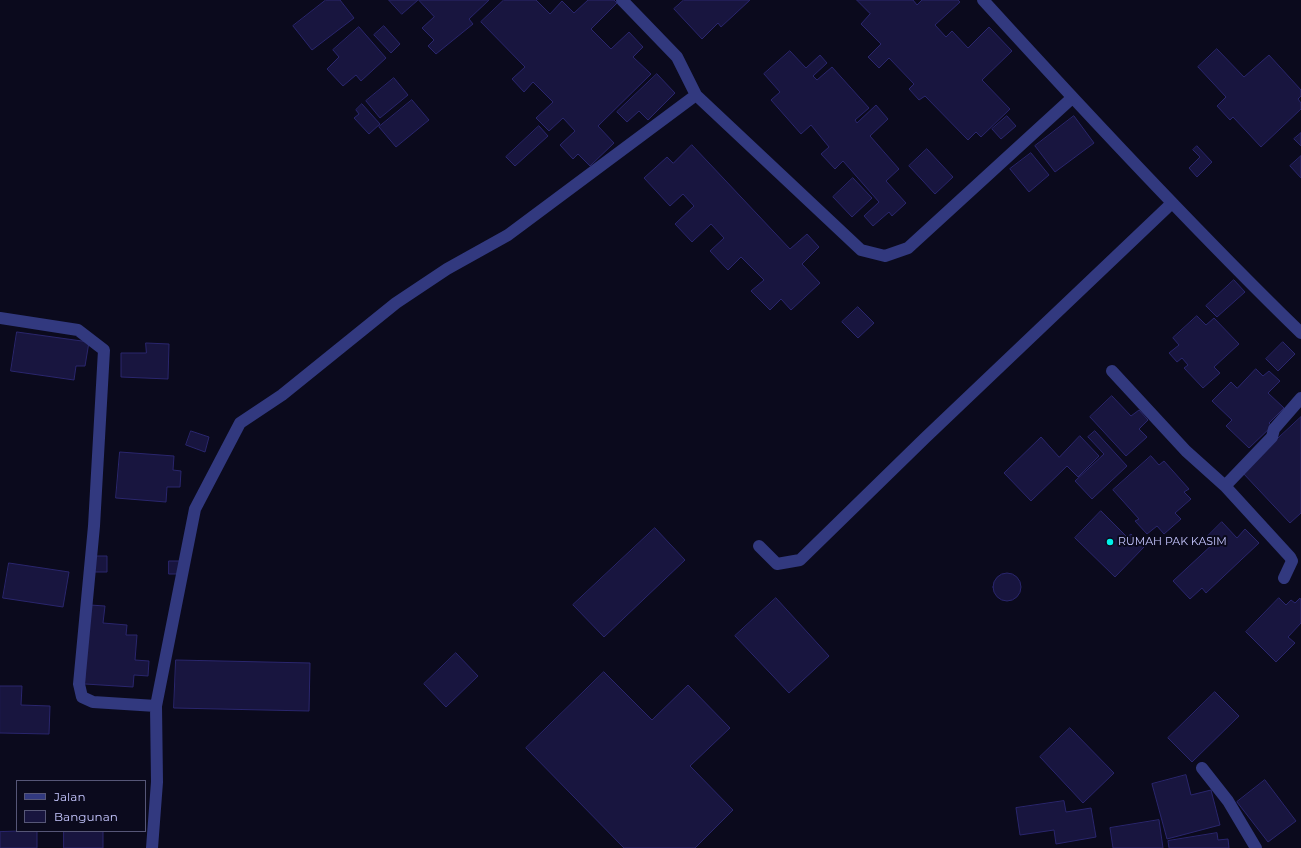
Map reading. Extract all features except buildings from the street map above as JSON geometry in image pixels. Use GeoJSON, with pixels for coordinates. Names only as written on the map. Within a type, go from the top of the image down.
{"type":"FeatureCollection","features":[{"type":"Feature","properties":{"kind":"street"},"geometry":{"type":"LineString","coordinates":[[622,0],[677,56],[696,95],[861,250],[885,256],[908,248],[1072,98]]}},
{"type":"Feature","properties":{"kind":"street"},"geometry":{"type":"LineString","coordinates":[[983,0],[1072,98],[1223,257],[1301,333]]}},
{"type":"Feature","properties":{"kind":"street"},"geometry":{"type":"LineString","coordinates":[[152,848],[157,782],[156,706],[195,510],[240,423],[282,395],[396,303],[447,269],[508,235],[696,95]]}},
{"type":"Feature","properties":{"kind":"street"},"geometry":{"type":"LineString","coordinates":[[759,546],[777,564],[800,560],[925,438],[1172,203]]}},
{"type":"Feature","properties":{"kind":"street"},"geometry":{"type":"LineString","coordinates":[[0,318],[78,330],[104,350],[94,518],[79,684],[82,697],[93,702],[156,706]]}},
{"type":"Feature","properties":{"kind":"street"},"geometry":{"type":"LineString","coordinates":[[1112,371],[1186,451],[1225,486],[1290,557],[1292,561],[1284,578]]}},
{"type":"Feature","properties":{"kind":"street"},"geometry":{"type":"LineString","coordinates":[[1225,486],[1272,437],[1274,429],[1301,398]]}},
{"type":"Feature","properties":{"kind":"street"},"geometry":{"type":"LineString","coordinates":[[1202,768],[1228,801],[1256,848]]}},
{"type":"Feature","properties":{"kind":"place","name":"RUMAH PAK KASIM"},"geometry":{"type":"Point","coordinates":[1110,542]}}]}
